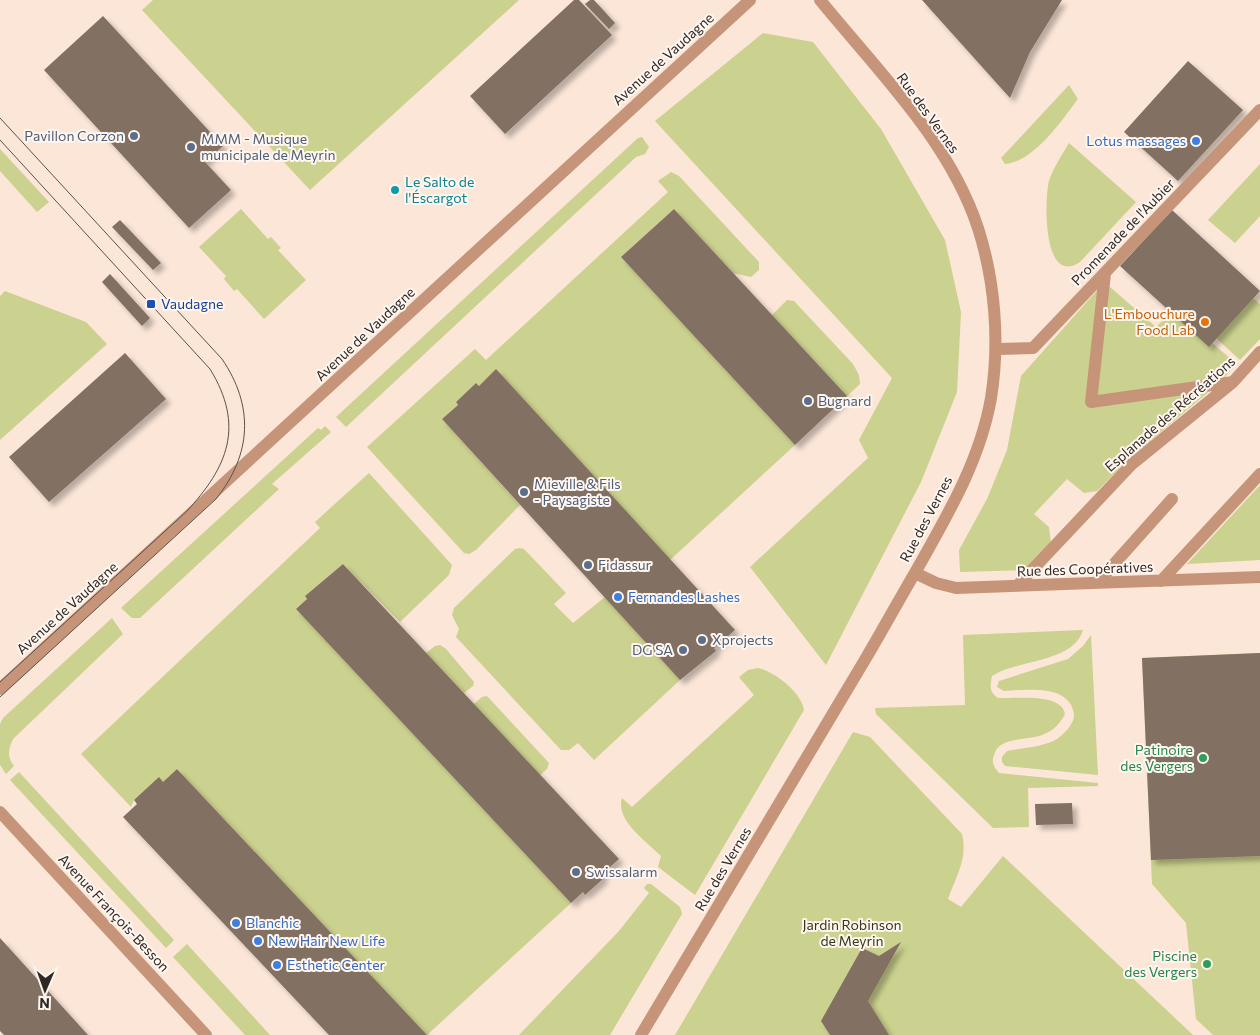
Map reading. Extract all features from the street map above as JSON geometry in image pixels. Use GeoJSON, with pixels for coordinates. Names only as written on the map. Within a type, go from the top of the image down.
{"type":"FeatureCollection","features":[{"type":"Feature","properties":{"kind":"street","name":"Avenue de Vaudagne"},"geometry":{"type":"LineString","coordinates":[[0,689],[750,0]]}},
{"type":"Feature","properties":{"kind":"street","name":"Rue des Vernes"},"geometry":{"type":"LineString","coordinates":[[641,1035],[842,699],[947,518],[974,456],[991,398],[996,349],[992,294],[983,246],[971,208],[959,184],[932,140],[904,102],[820,0]]}},
{"type":"Feature","properties":{"kind":"street","name":"Promenade de l'Aubier"},"geometry":{"type":"LineString","coordinates":[[996,349],[1034,348],[1260,110]]}},
{"type":"Feature","properties":{"kind":"street"},"geometry":{"type":"LineString","coordinates":[[1105,273],[1091,402],[1232,382]]}},
{"type":"Feature","properties":{"kind":"street","name":"Esplanade des Récréations"},"geometry":{"type":"LineString","coordinates":[[1017,586],[1132,464],[1232,382],[1260,352]]}},
{"type":"Feature","properties":{"kind":"street"},"geometry":{"type":"LineString","coordinates":[[1161,581],[1260,474]]}},
{"type":"Feature","properties":{"kind":"street"},"geometry":{"type":"LineString","coordinates":[[1098,582],[1172,499]]}},
{"type":"Feature","properties":{"kind":"street","name":"Rue des Coopératives"},"geometry":{"type":"LineString","coordinates":[[915,573],[936,583],[956,588],[1260,577]]}},
{"type":"Feature","properties":{"kind":"street","name":"Avenue François-Besson"},"geometry":{"type":"LineString","coordinates":[[0,812],[206,1035]]}},
{"type":"Feature","properties":{"kind":"green space"},"geometry":{"type":"Polygon","coordinates":[[[153,0],[519,0],[310,190],[142,10],[153,0]]]}},
{"type":"Feature","properties":{"kind":"green space"},"geometry":{"type":"Polygon","coordinates":[[[763,33],[813,42],[881,129],[945,240],[961,312],[957,392],[921,482],[826,665],[750,567],[868,458],[859,440],[892,378],[655,121],[763,33]]]}},
{"type":"Feature","properties":{"kind":"green space"},"geometry":{"type":"Polygon","coordinates":[[[1069,85],[1078,99],[1056,128],[1037,148],[1026,156],[1005,164],[1001,158],[1069,85]]]}},
{"type":"Feature","properties":{"kind":"green space"},"geometry":{"type":"Polygon","coordinates":[[[642,137],[649,147],[645,154],[636,157],[346,427],[336,417],[638,138],[642,137]]]}},
{"type":"Feature","properties":{"kind":"green space"},"geometry":{"type":"Polygon","coordinates":[[[1069,143],[1136,202],[1080,262],[1068,267],[1059,263],[1053,253],[1047,222],[1047,191],[1051,176],[1069,143]]]}},
{"type":"Feature","properties":{"kind":"green space"},"geometry":{"type":"Polygon","coordinates":[[[0,149],[49,202],[37,212],[0,171],[0,149]]]}},
{"type":"Feature","properties":{"kind":"green space"},"geometry":{"type":"Polygon","coordinates":[[[1260,164],[1260,216],[1235,243],[1208,220],[1260,164]]]}},
{"type":"Feature","properties":{"kind":"green space"},"geometry":{"type":"Polygon","coordinates":[[[671,172],[679,176],[759,262],[759,270],[751,277],[733,273],[674,209],[621,257],[795,445],[670,560],[496,370],[479,386],[476,383],[456,402],[458,405],[442,419],[520,505],[476,550],[469,554],[464,553],[367,447],[475,349],[486,360],[668,192],[658,181],[671,172]]]}},
{"type":"Feature","properties":{"kind":"green space"},"geometry":{"type":"Polygon","coordinates":[[[241,209],[268,239],[271,237],[281,248],[278,250],[306,280],[264,319],[237,289],[234,291],[224,279],[226,276],[199,247],[241,209]]]}},
{"type":"Feature","properties":{"kind":"green space"},"geometry":{"type":"Polygon","coordinates":[[[1100,287],[1110,287],[1156,327],[1171,312],[1237,364],[1218,384],[1130,458],[1097,491],[1084,493],[1067,479],[1034,514],[1049,527],[1051,543],[1025,570],[960,572],[959,550],[987,499],[1007,450],[1021,376],[1100,287]]]}},
{"type":"Feature","properties":{"kind":"green space"},"geometry":{"type":"Polygon","coordinates":[[[5,291],[86,322],[107,344],[0,440],[0,296],[5,291]]]}},
{"type":"Feature","properties":{"kind":"green space"},"geometry":{"type":"Polygon","coordinates":[[[1253,298],[1260,304],[1260,339],[1240,360],[1216,338],[1253,298]]]}},
{"type":"Feature","properties":{"kind":"green space"},"geometry":{"type":"Polygon","coordinates":[[[787,300],[794,301],[853,364],[859,375],[860,384],[847,396],[772,315],[787,300]]]}},
{"type":"Feature","properties":{"kind":"green space"},"geometry":{"type":"Polygon","coordinates":[[[325,426],[331,432],[272,484],[279,489],[140,618],[132,618],[121,608],[318,428],[321,430],[325,426]]]}},
{"type":"Feature","properties":{"kind":"green space"},"geometry":{"type":"Polygon","coordinates":[[[369,473],[452,565],[449,575],[400,622],[343,564],[305,596],[307,599],[296,609],[571,903],[427,1035],[177,769],[163,782],[159,778],[134,800],[131,807],[81,754],[320,528],[315,522],[369,473]]]}},
{"type":"Feature","properties":{"kind":"green space"},"geometry":{"type":"Polygon","coordinates":[[[1260,485],[1260,560],[1187,564],[1260,485]]]}},
{"type":"Feature","properties":{"kind":"green space"},"geometry":{"type":"Polygon","coordinates":[[[515,549],[524,549],[566,593],[554,604],[573,623],[605,597],[680,680],[594,760],[578,743],[569,750],[561,750],[456,637],[459,629],[452,615],[454,608],[515,549]]]}},
{"type":"Feature","properties":{"kind":"green space"},"geometry":{"type":"Polygon","coordinates":[[[112,618],[123,634],[13,739],[9,753],[10,760],[14,766],[6,774],[0,765],[0,724],[3,718],[112,618]]]}},
{"type":"Feature","properties":{"kind":"green space"},"geometry":{"type":"Polygon","coordinates":[[[1083,630],[1077,641],[1068,649],[1056,655],[1014,667],[992,676],[991,688],[998,698],[1036,698],[1047,700],[1055,702],[1062,707],[1065,714],[1056,727],[1050,731],[1036,737],[1007,742],[997,749],[993,763],[999,773],[1098,783],[1098,786],[1028,788],[1029,827],[993,828],[876,714],[875,708],[965,705],[963,635],[1083,630]]]}},
{"type":"Feature","properties":{"kind":"green space"},"geometry":{"type":"Polygon","coordinates":[[[1091,635],[1098,775],[1005,766],[1002,762],[1002,757],[1007,751],[1052,742],[1071,725],[1074,714],[1071,704],[1064,697],[1056,693],[1045,690],[1004,691],[997,687],[999,681],[1068,659],[1083,646],[1091,635]]]}},
{"type":"Feature","properties":{"kind":"green space"},"geometry":{"type":"Polygon","coordinates":[[[440,645],[446,649],[474,682],[473,686],[464,693],[426,653],[435,646],[440,645]]]}},
{"type":"Feature","properties":{"kind":"green space","name":"Patinoire des Vergers"},"geometry":{"type":"Polygon","coordinates":[[[1260,653],[1260,1035],[1213,1035],[1196,1019],[1186,923],[1152,884],[1142,658],[1260,653]]]}},
{"type":"Feature","properties":{"kind":"green space"},"geometry":{"type":"Polygon","coordinates":[[[758,668],[772,673],[793,690],[802,703],[804,710],[695,895],[658,867],[661,856],[627,822],[621,806],[622,798],[632,807],[754,695],[739,677],[748,670],[758,668]]]}},
{"type":"Feature","properties":{"kind":"green space"},"geometry":{"type":"Polygon","coordinates":[[[487,696],[549,763],[547,769],[540,775],[474,704],[482,697],[487,696]]]}},
{"type":"Feature","properties":{"kind":"green space","name":"Jardin Robinson de Meyrin"},"geometry":{"type":"Polygon","coordinates":[[[853,732],[870,737],[962,834],[962,859],[958,875],[948,899],[961,907],[1003,856],[1193,1035],[675,1035],[853,732]]]}},
{"type":"Feature","properties":{"kind":"green space"},"geometry":{"type":"Polygon","coordinates":[[[19,772],[174,940],[166,948],[10,780],[19,772]]]}},
{"type":"Feature","properties":{"kind":"green space"},"geometry":{"type":"Polygon","coordinates":[[[647,884],[651,884],[680,907],[682,914],[610,1035],[519,1035],[619,931],[649,893],[644,888],[647,884]]]}},
{"type":"Feature","properties":{"kind":"green space"},"geometry":{"type":"Polygon","coordinates":[[[187,944],[270,1035],[245,1035],[173,957],[187,944]]]}},
{"type":"Feature","properties":{"kind":"building"},"geometry":{"type":"Polygon","coordinates":[[[574,0],[579,0],[612,35],[505,134],[470,96],[574,0]]]}},
{"type":"Feature","properties":{"kind":"building"},"geometry":{"type":"Polygon","coordinates":[[[590,0],[594,0],[615,23],[609,29],[585,4],[590,0]]]}},
{"type":"Feature","properties":{"kind":"building"},"geometry":{"type":"Polygon","coordinates":[[[922,0],[1062,0],[1030,52],[1010,98],[922,0]]]}},
{"type":"Feature","properties":{"kind":"building"},"geometry":{"type":"Polygon","coordinates":[[[103,16],[223,146],[205,162],[231,190],[189,228],[44,70],[103,16]]]}},
{"type":"Feature","properties":{"kind":"building"},"geometry":{"type":"Polygon","coordinates":[[[1188,61],[1243,110],[1178,181],[1124,132],[1188,61]]]}},
{"type":"Feature","properties":{"kind":"building"},"geometry":{"type":"Polygon","coordinates":[[[674,209],[847,396],[795,445],[621,257],[674,209]]]}},
{"type":"Feature","properties":{"kind":"building"},"geometry":{"type":"Polygon","coordinates":[[[1172,210],[1260,291],[1209,347],[1120,266],[1172,210]]]}},
{"type":"Feature","properties":{"kind":"building"},"geometry":{"type":"Polygon","coordinates":[[[120,220],[161,263],[153,270],[112,227],[120,220]]]}},
{"type":"Feature","properties":{"kind":"building"},"geometry":{"type":"Polygon","coordinates":[[[110,274],[150,318],[142,326],[102,282],[110,274]]]}},
{"type":"Feature","properties":{"kind":"building"},"geometry":{"type":"Polygon","coordinates":[[[125,353],[166,399],[49,502],[9,457],[125,353]]]}},
{"type":"Feature","properties":{"kind":"building"},"geometry":{"type":"Polygon","coordinates":[[[496,369],[735,630],[714,648],[716,651],[680,680],[442,419],[458,405],[456,402],[476,383],[479,386],[496,369]]]}},
{"type":"Feature","properties":{"kind":"building"},"geometry":{"type":"Polygon","coordinates":[[[343,564],[619,859],[601,875],[604,878],[585,895],[583,892],[571,903],[296,609],[307,599],[305,596],[343,564]]]}},
{"type":"Feature","properties":{"kind":"building","name":"Patinoire des Vergers"},"geometry":{"type":"Polygon","coordinates":[[[1260,653],[1260,856],[1151,860],[1142,658],[1260,653]]]}},
{"type":"Feature","properties":{"kind":"building"},"geometry":{"type":"Polygon","coordinates":[[[177,769],[427,1035],[329,1035],[123,817],[137,804],[134,800],[159,777],[163,782],[177,769]]]}},
{"type":"Feature","properties":{"kind":"building"},"geometry":{"type":"Polygon","coordinates":[[[1072,803],[1073,824],[1036,825],[1035,804],[1072,803]]]}},
{"type":"Feature","properties":{"kind":"building"},"geometry":{"type":"Polygon","coordinates":[[[0,938],[88,1035],[4,1035],[0,1031],[0,938]]]}},
{"type":"Feature","properties":{"kind":"building"},"geometry":{"type":"Polygon","coordinates":[[[901,942],[868,1001],[889,1035],[830,1035],[821,1021],[862,948],[879,956],[901,942]]]}},
{"type":"Feature","properties":{"kind":"tram line"},"geometry":{"type":"LineString","coordinates":[[0,118],[222,359],[240,394],[244,412],[242,447],[237,465],[216,499],[0,697]]}},
{"type":"Feature","properties":{"kind":"tram line"},"geometry":{"type":"LineString","coordinates":[[0,140],[210,369],[221,390],[227,409],[229,427],[227,445],[221,462],[201,495],[186,512],[0,682]]}},
{"type":"Feature","properties":{"kind":"place","name":"Pavillon Corzon"},"geometry":{"type":"Point","coordinates":[134,136]}},
{"type":"Feature","properties":{"kind":"place","name":"Lotus massages"},"geometry":{"type":"Point","coordinates":[1196,141]}},
{"type":"Feature","properties":{"kind":"place","name":"MMM - Musique municipale de Meyrin"},"geometry":{"type":"Point","coordinates":[191,147]}},
{"type":"Feature","properties":{"kind":"place","name":"Le Salto de l'Éscargot"},"geometry":{"type":"Point","coordinates":[395,190]}},
{"type":"Feature","properties":{"kind":"place","name":"Vaudagne"},"geometry":{"type":"Point","coordinates":[151,304]}},
{"type":"Feature","properties":{"kind":"place","name":"L'Embouchure Food Lab"},"geometry":{"type":"Point","coordinates":[1205,322]}},
{"type":"Feature","properties":{"kind":"place","name":"Bugnard"},"geometry":{"type":"Point","coordinates":[808,401]}},
{"type":"Feature","properties":{"kind":"place","name":"Mieville & Fils - Paysagiste"},"geometry":{"type":"Point","coordinates":[524,492]}},
{"type":"Feature","properties":{"kind":"place","name":"Fidassur"},"geometry":{"type":"Point","coordinates":[588,565]}},
{"type":"Feature","properties":{"kind":"place","name":"Fernandes Lashes"},"geometry":{"type":"Point","coordinates":[618,597]}},
{"type":"Feature","properties":{"kind":"place","name":"Xprojects"},"geometry":{"type":"Point","coordinates":[702,640]}},
{"type":"Feature","properties":{"kind":"place","name":"DG SA"},"geometry":{"type":"Point","coordinates":[683,650]}},
{"type":"Feature","properties":{"kind":"place","name":"Patinoire des Vergers"},"geometry":{"type":"Point","coordinates":[1203,758]}},
{"type":"Feature","properties":{"kind":"place","name":"Swissalarm"},"geometry":{"type":"Point","coordinates":[576,872]}},
{"type":"Feature","properties":{"kind":"place","name":"Blanchic"},"geometry":{"type":"Point","coordinates":[236,923]}},
{"type":"Feature","properties":{"kind":"place","name":"New Hair New Life"},"geometry":{"type":"Point","coordinates":[258,941]}},
{"type":"Feature","properties":{"kind":"place","name":"Piscine des Vergers"},"geometry":{"type":"Point","coordinates":[1207,964]}},
{"type":"Feature","properties":{"kind":"place","name":"Esthetic Center"},"geometry":{"type":"Point","coordinates":[277,965]}}]}
